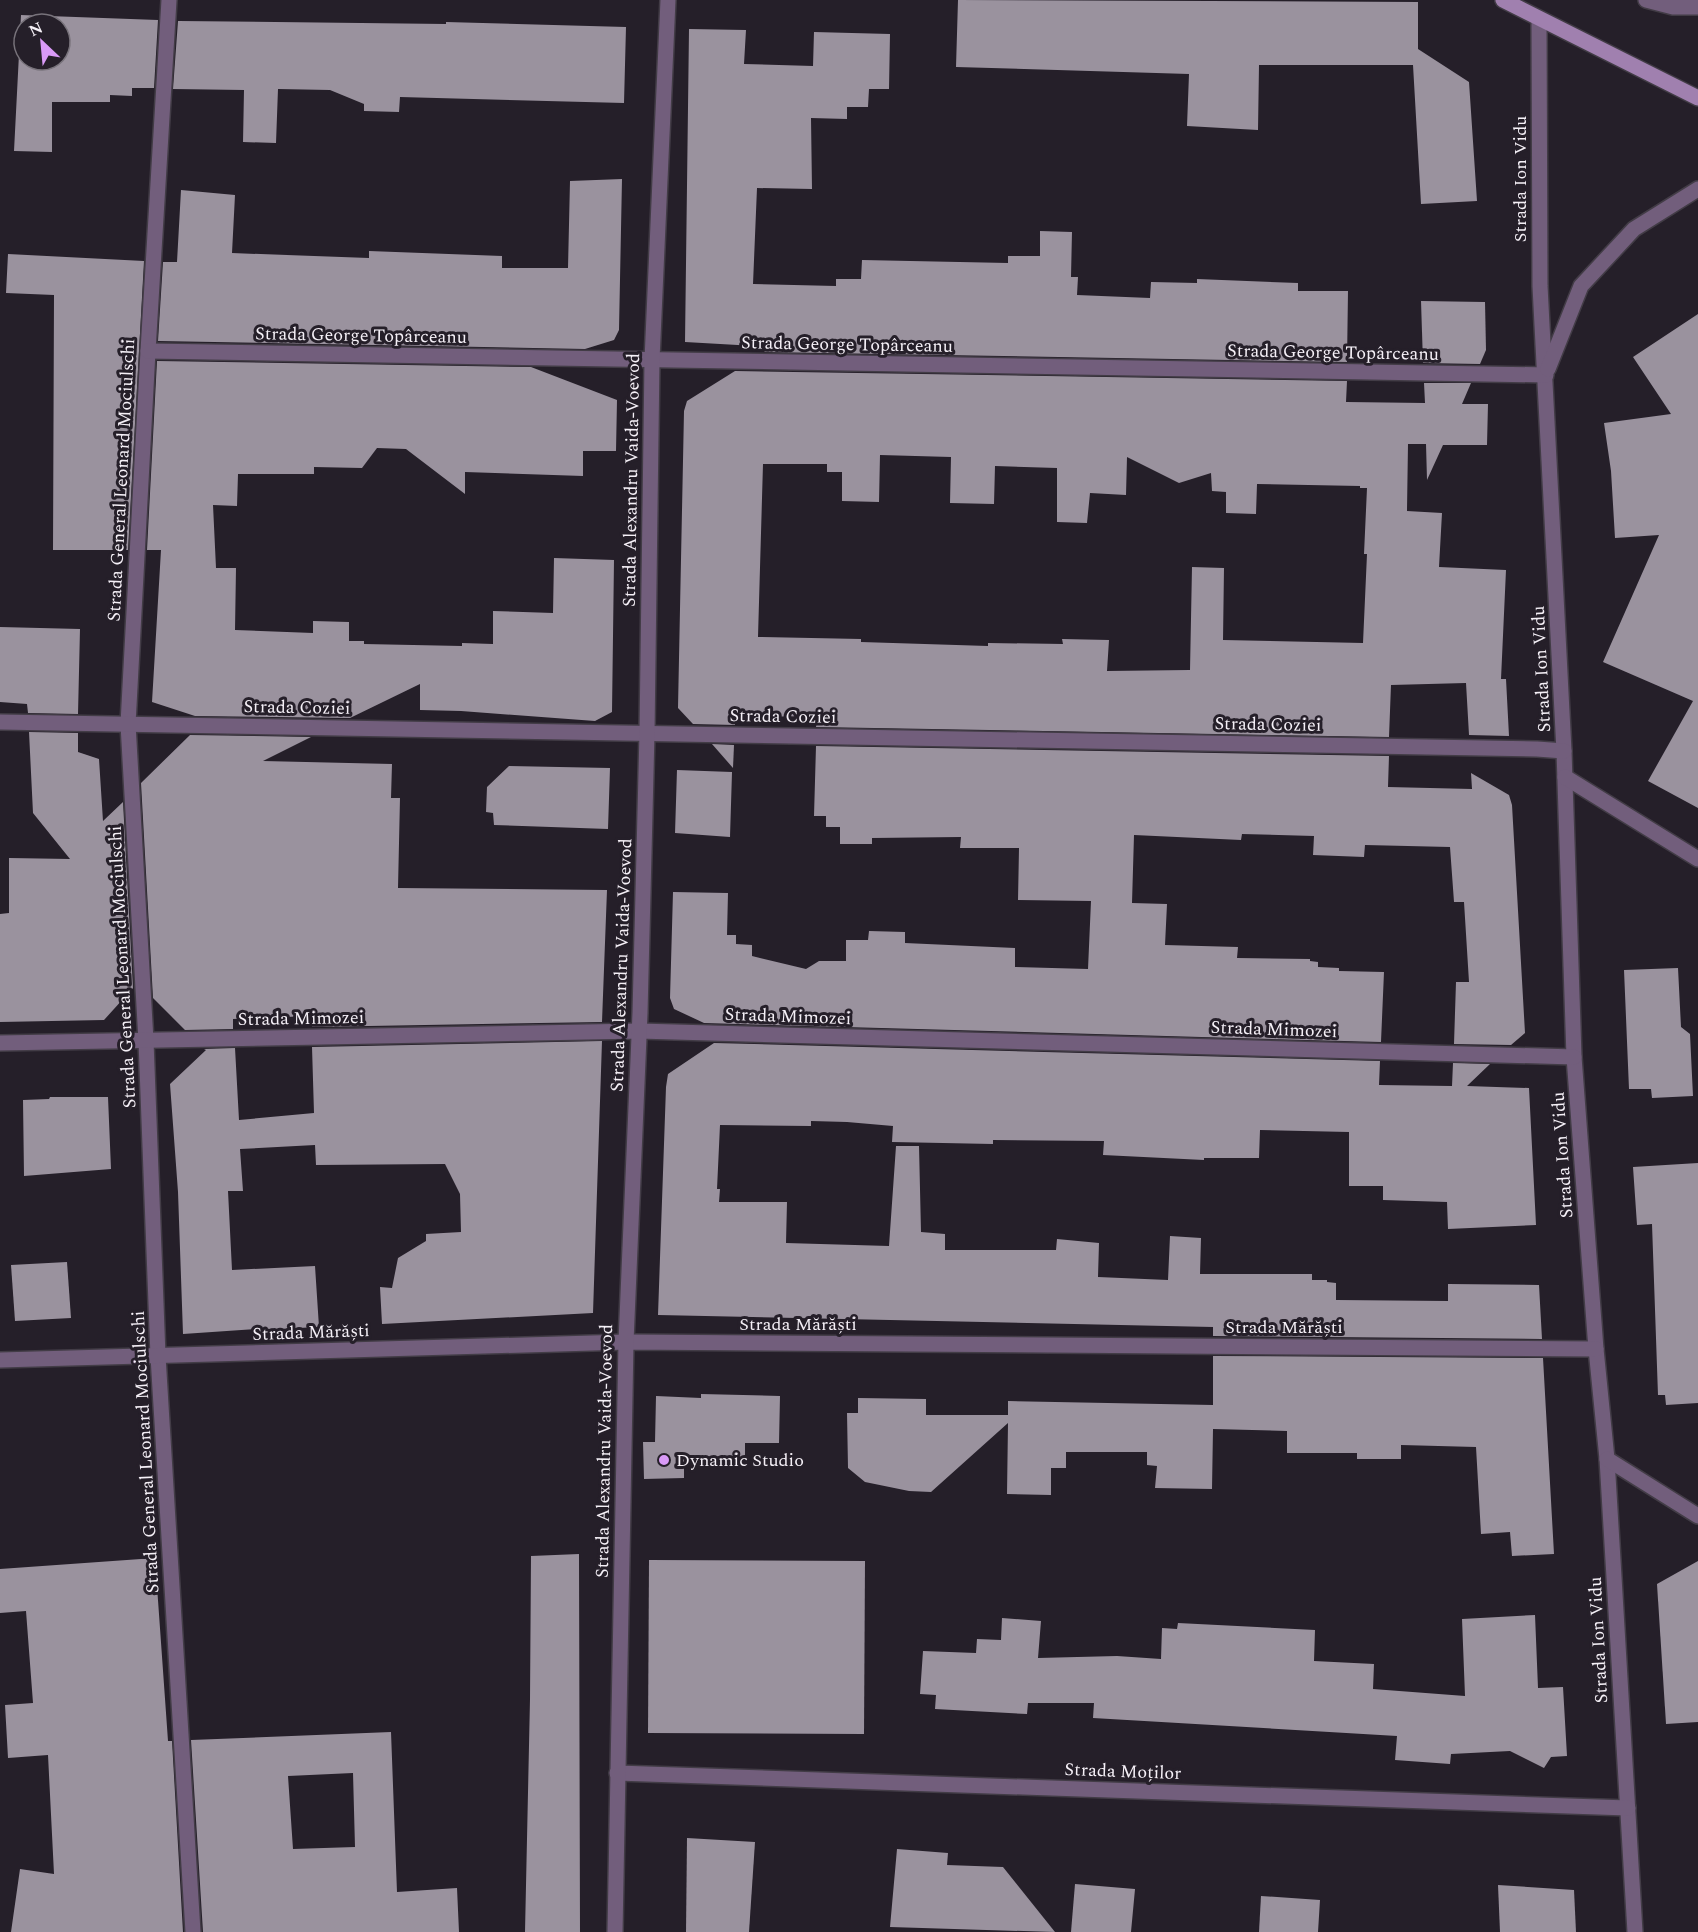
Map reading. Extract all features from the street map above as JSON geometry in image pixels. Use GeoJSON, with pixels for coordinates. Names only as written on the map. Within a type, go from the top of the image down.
{"type":"FeatureCollection","features":[{"type":"Feature","properties":{"kind":"street","name":"Strada General Leonard Mociulschi"},"geometry":{"type":"LineString","coordinates":[[169,0],[128,724],[146,1041],[158,1356],[193,1932]]}},
{"type":"Feature","properties":{"kind":"street","name":"Strada Alexandru Vaida-Voevod"},"geometry":{"type":"LineString","coordinates":[[615,1932],[626,1342],[639,1031],[647,733],[652,360],[668,0]]}},
{"type":"Feature","properties":{"kind":"street"},"geometry":{"type":"LineString","coordinates":[[1503,0],[1698,98]]}},
{"type":"Feature","properties":{"kind":"street"},"geometry":{"type":"LineString","coordinates":[[1646,0],[1673,7],[1698,7]]}},
{"type":"Feature","properties":{"kind":"street","name":"Strada Ion Vidu"},"geometry":{"type":"LineString","coordinates":[[1539,19],[1540,286],[1564,751],[1575,1057],[1596,1349],[1607,1459],[1635,1932]]}},
{"type":"Feature","properties":{"kind":"street","name":"Strada Ion Vidu"},"geometry":{"type":"LineString","coordinates":[[1546,375],[1581,286],[1634,229],[1698,189]]}},
{"type":"Feature","properties":{"kind":"street","name":"Strada George Topârceanu"},"geometry":{"type":"LineString","coordinates":[[148,351],[1546,375]]}},
{"type":"Feature","properties":{"kind":"street","name":"Strada Coziei"},"geometry":{"type":"LineString","coordinates":[[0,722],[1513,748],[1564,751]]}},
{"type":"Feature","properties":{"kind":"street"},"geometry":{"type":"LineString","coordinates":[[1565,777],[1698,859]]}},
{"type":"Feature","properties":{"kind":"street","name":"Strada Mimozei"},"geometry":{"type":"LineString","coordinates":[[0,1043],[639,1031],[1575,1057]]}},
{"type":"Feature","properties":{"kind":"street","name":"Strada Mărăști"},"geometry":{"type":"LineString","coordinates":[[0,1360],[626,1342],[1596,1349]]}},
{"type":"Feature","properties":{"kind":"street"},"geometry":{"type":"LineString","coordinates":[[1607,1459],[1698,1516]]}},
{"type":"Feature","properties":{"kind":"street","name":"Strada Moților"},"geometry":{"type":"LineString","coordinates":[[617,1773],[1628,1808]]}},
{"type":"Feature","properties":{"kind":"building"},"geometry":{"type":"Polygon","coordinates":[[[958,0],[1418,2],[1418,49],[1469,82],[1477,201],[1421,204],[1413,65],[1259,65],[1258,130],[1187,126],[1189,74],[956,67],[958,0]]]}},
{"type":"Feature","properties":{"kind":"building"},"geometry":{"type":"Polygon","coordinates":[[[72,17],[158,20],[154,88],[132,88],[132,96],[110,95],[110,102],[52,102],[52,152],[14,151],[18,72],[72,72],[72,17]]]}},
{"type":"Feature","properties":{"kind":"building"},"geometry":{"type":"Polygon","coordinates":[[[178,21],[446,24],[446,22],[626,27],[624,103],[400,97],[399,112],[364,111],[364,104],[330,90],[278,89],[276,143],[243,142],[244,90],[173,89],[178,21]]]}},
{"type":"Feature","properties":{"kind":"building"},"geometry":{"type":"Polygon","coordinates":[[[689,29],[746,30],[744,64],[813,66],[814,32],[890,34],[889,89],[869,89],[868,107],[847,107],[847,119],[811,118],[812,189],[757,188],[753,284],[836,286],[836,279],[861,279],[862,260],[1008,263],[1008,256],[1040,256],[1040,231],[1072,232],[1071,277],[1078,277],[1077,295],[1150,298],[1151,282],[1197,283],[1197,279],[1298,283],[1298,291],[1348,291],[1347,362],[764,352],[772,347],[685,342],[689,29]]]}},
{"type":"Feature","properties":{"kind":"building"},"geometry":{"type":"Polygon","coordinates":[[[622,179],[619,330],[614,340],[585,349],[158,341],[163,262],[177,262],[181,190],[235,195],[232,253],[369,258],[369,251],[502,256],[502,268],[568,268],[570,181],[622,179]]]}},
{"type":"Feature","properties":{"kind":"building"},"geometry":{"type":"Polygon","coordinates":[[[8,254],[144,261],[128,550],[53,550],[54,295],[6,293],[8,254]]]}},
{"type":"Feature","properties":{"kind":"building"},"geometry":{"type":"Polygon","coordinates":[[[1421,301],[1485,302],[1486,350],[1480,364],[1423,363],[1421,301]]]}},
{"type":"Feature","properties":{"kind":"building"},"geometry":{"type":"Polygon","coordinates":[[[1698,314],[1698,808],[1648,781],[1693,701],[1603,662],[1659,535],[1615,538],[1611,471],[1604,423],[1671,414],[1633,357],[1698,314]]]}},
{"type":"Feature","properties":{"kind":"building"},"geometry":{"type":"Polygon","coordinates":[[[157,361],[531,367],[617,400],[616,451],[583,451],[583,476],[465,472],[465,494],[406,449],[377,448],[362,468],[314,467],[314,474],[238,474],[237,506],[213,505],[216,568],[236,568],[235,630],[313,633],[313,621],[349,622],[349,641],[364,641],[364,644],[462,646],[462,643],[493,644],[493,611],[553,613],[554,558],[614,560],[612,712],[595,721],[420,710],[420,684],[350,718],[195,716],[152,702],[161,550],[147,550],[157,361]]]}},
{"type":"Feature","properties":{"kind":"building"},"geometry":{"type":"Polygon","coordinates":[[[735,371],[1347,381],[1346,402],[1425,403],[1424,383],[1471,383],[1462,404],[1488,404],[1487,445],[1443,445],[1427,480],[1426,444],[1408,444],[1407,511],[1442,513],[1439,567],[1506,570],[1501,679],[1506,679],[1509,736],[1469,735],[1466,683],[1391,685],[1389,737],[816,727],[817,716],[735,717],[735,725],[693,724],[678,708],[684,411],[687,401],[735,371]],[[880,455],[879,502],[842,501],[842,472],[827,472],[827,464],[763,464],[758,637],[861,639],[861,642],[988,646],[988,643],[1063,644],[1062,639],[1109,640],[1107,671],[1190,670],[1192,567],[1224,568],[1223,640],[1363,643],[1367,488],[1257,484],[1256,514],[1226,513],[1226,492],[1212,491],[1211,473],[1179,483],[1127,457],[1126,495],[1090,493],[1087,523],[1057,522],[1057,468],[995,466],[994,504],[950,503],[951,457],[880,455]]]}},
{"type":"Feature","properties":{"kind":"building"},"geometry":{"type":"Polygon","coordinates":[[[0,627],[80,629],[78,714],[28,713],[27,704],[0,702],[0,627]]]}},
{"type":"Feature","properties":{"kind":"building"},"geometry":{"type":"Polygon","coordinates":[[[29,732],[78,733],[78,752],[99,759],[103,821],[123,802],[133,988],[104,1020],[0,1022],[0,914],[9,913],[9,858],[70,859],[33,813],[29,732]]]}},
{"type":"Feature","properties":{"kind":"building"},"geometry":{"type":"Polygon","coordinates":[[[190,735],[311,737],[263,761],[392,764],[391,798],[400,798],[398,888],[607,890],[602,1022],[312,1027],[311,1016],[233,1019],[233,1029],[185,1030],[153,998],[141,783],[190,735]]]}},
{"type":"Feature","properties":{"kind":"building"},"geometry":{"type":"Polygon","coordinates":[[[712,744],[734,745],[733,768],[712,744]]]}},
{"type":"Feature","properties":{"kind":"building"},"geometry":{"type":"Polygon","coordinates":[[[816,746],[1389,756],[1388,787],[1472,789],[1471,773],[1509,795],[1512,805],[1525,1033],[1511,1045],[1454,1044],[1456,982],[1469,982],[1464,902],[1454,902],[1450,847],[1365,845],[1364,857],[1313,855],[1314,836],[1242,834],[1241,840],[1134,835],[1132,903],[1167,904],[1165,945],[1238,947],[1237,958],[1310,959],[1310,961],[1318,962],[1318,967],[1339,968],[1339,971],[1384,972],[1381,1042],[704,1023],[674,1009],[670,998],[673,892],[728,893],[727,935],[736,935],[736,944],[752,945],[752,956],[806,969],[819,961],[846,961],[846,940],[868,940],[869,931],[905,932],[905,943],[1015,948],[1015,967],[1088,969],[1091,901],[1018,900],[1019,848],[960,848],[961,837],[872,838],[872,844],[840,844],[840,827],[826,827],[826,816],[814,816],[816,746]]]}},
{"type":"Feature","properties":{"kind":"building"},"geometry":{"type":"Polygon","coordinates":[[[509,766],[610,768],[608,829],[494,825],[493,813],[486,812],[487,787],[509,766]]]}},
{"type":"Feature","properties":{"kind":"building"},"geometry":{"type":"Polygon","coordinates":[[[677,770],[732,772],[730,837],[675,833],[677,770]]]}},
{"type":"Feature","properties":{"kind":"building"},"geometry":{"type":"Polygon","coordinates":[[[1678,968],[1681,1027],[1690,1034],[1693,1096],[1652,1098],[1651,1089],[1629,1089],[1624,970],[1678,968]]]}},
{"type":"Feature","properties":{"kind":"building"},"geometry":{"type":"Polygon","coordinates":[[[602,1041],[593,1313],[382,1324],[380,1287],[392,1288],[398,1258],[426,1241],[426,1234],[461,1232],[460,1194],[445,1164],[316,1165],[315,1145],[240,1149],[243,1191],[228,1191],[232,1270],[315,1266],[319,1327],[183,1334],[178,1192],[170,1084],[206,1050],[204,1049],[235,1048],[239,1120],[314,1113],[312,1047],[602,1041]]]}},
{"type":"Feature","properties":{"kind":"building"},"geometry":{"type":"Polygon","coordinates":[[[714,1043],[1380,1061],[1379,1085],[1452,1086],[1453,1063],[1490,1064],[1467,1086],[1529,1088],[1536,1225],[1448,1229],[1447,1202],[1383,1200],[1383,1186],[1349,1186],[1349,1132],[1260,1130],[1259,1158],[1204,1158],[1204,1160],[1103,1155],[1104,1141],[993,1140],[993,1144],[892,1142],[893,1126],[847,1122],[811,1121],[811,1126],[720,1125],[717,1189],[720,1189],[719,1202],[787,1202],[786,1243],[889,1246],[896,1146],[919,1146],[921,1232],[945,1234],[945,1250],[1056,1250],[1057,1239],[1099,1243],[1098,1277],[1168,1280],[1170,1236],[1201,1238],[1200,1274],[1312,1274],[1312,1280],[1327,1280],[1327,1282],[1336,1283],[1336,1300],[1448,1301],[1448,1284],[1539,1285],[1542,1339],[1213,1336],[1213,1327],[658,1315],[668,1074],[714,1043]]]}},
{"type":"Feature","properties":{"kind":"building"},"geometry":{"type":"Polygon","coordinates":[[[50,1097],[108,1097],[111,1169],[24,1176],[23,1100],[49,1099],[50,1097]]]}},
{"type":"Feature","properties":{"kind":"building"},"geometry":{"type":"Polygon","coordinates":[[[1698,1163],[1698,1403],[1666,1405],[1665,1395],[1658,1395],[1652,1224],[1637,1225],[1633,1167],[1698,1163]]]}},
{"type":"Feature","properties":{"kind":"building"},"geometry":{"type":"Polygon","coordinates":[[[67,1262],[71,1318],[15,1321],[11,1265],[67,1262]]]}},
{"type":"Feature","properties":{"kind":"building"},"geometry":{"type":"Polygon","coordinates":[[[1213,1356],[1543,1358],[1554,1554],[1512,1556],[1510,1532],[1481,1534],[1476,1447],[1401,1445],[1401,1459],[1357,1459],[1357,1453],[1287,1453],[1287,1431],[1213,1429],[1212,1489],[1155,1488],[1157,1466],[1147,1465],[1147,1452],[1066,1452],[1066,1468],[1051,1468],[1051,1495],[1007,1494],[1008,1423],[931,1492],[909,1491],[865,1482],[848,1468],[847,1413],[858,1413],[858,1398],[926,1399],[926,1415],[1008,1415],[1008,1401],[1213,1405],[1213,1356]]]}},
{"type":"Feature","properties":{"kind":"building"},"geometry":{"type":"Polygon","coordinates":[[[701,1394],[780,1396],[779,1443],[745,1443],[745,1457],[684,1456],[684,1478],[644,1479],[643,1442],[655,1442],[656,1396],[701,1398],[701,1394]]]}},
{"type":"Feature","properties":{"kind":"building"},"geometry":{"type":"Polygon","coordinates":[[[579,1554],[580,1932],[525,1932],[531,1556],[579,1554]]]}},
{"type":"Feature","properties":{"kind":"building"},"geometry":{"type":"Polygon","coordinates":[[[155,1558],[168,1741],[172,1741],[183,1932],[11,1932],[20,1869],[54,1874],[48,1755],[8,1758],[5,1705],[33,1703],[26,1611],[0,1613],[0,1569],[155,1558]]]}},
{"type":"Feature","properties":{"kind":"building"},"geometry":{"type":"Polygon","coordinates":[[[649,1560],[865,1561],[864,1734],[648,1733],[649,1560]]]}},
{"type":"Feature","properties":{"kind":"building"},"geometry":{"type":"Polygon","coordinates":[[[1698,1561],[1698,1722],[1666,1724],[1657,1584],[1698,1561]]]}},
{"type":"Feature","properties":{"kind":"building"},"geometry":{"type":"Polygon","coordinates":[[[1535,1615],[1538,1688],[1563,1687],[1567,1756],[1551,1757],[1544,1768],[1510,1751],[1451,1754],[1450,1764],[1395,1760],[1397,1736],[1093,1718],[1094,1703],[1028,1703],[1027,1714],[935,1709],[936,1695],[920,1694],[923,1651],[976,1653],[977,1639],[1001,1640],[1002,1618],[1041,1621],[1038,1658],[1117,1656],[1161,1659],[1162,1628],[1177,1629],[1178,1623],[1315,1630],[1314,1661],[1374,1664],[1373,1689],[1465,1696],[1462,1619],[1535,1615]]]}},
{"type":"Feature","properties":{"kind":"building"},"geometry":{"type":"Polygon","coordinates":[[[391,1732],[397,1892],[457,1888],[459,1932],[203,1932],[191,1740],[391,1732]],[[353,1773],[288,1776],[293,1849],[355,1847],[353,1773]]]}},
{"type":"Feature","properties":{"kind":"building"},"geometry":{"type":"Polygon","coordinates":[[[687,1838],[755,1842],[749,1932],[686,1932],[687,1838]]]}},
{"type":"Feature","properties":{"kind":"building"},"geometry":{"type":"Polygon","coordinates":[[[897,1849],[948,1853],[947,1865],[1003,1867],[1055,1932],[890,1927],[897,1849]]]}},
{"type":"Feature","properties":{"kind":"building"},"geometry":{"type":"Polygon","coordinates":[[[1075,1884],[1135,1889],[1131,1932],[1071,1932],[1075,1884]]]}},
{"type":"Feature","properties":{"kind":"building"},"geometry":{"type":"Polygon","coordinates":[[[1498,1885],[1574,1890],[1576,1932],[1500,1932],[1498,1885]]]}},
{"type":"Feature","properties":{"kind":"building"},"geometry":{"type":"Polygon","coordinates":[[[1261,1896],[1320,1900],[1318,1932],[1259,1932],[1261,1896]]]}},
{"type":"Feature","properties":{"kind":"place","name":"Dynamic Studio"},"geometry":{"type":"Point","coordinates":[664,1460]}}]}
